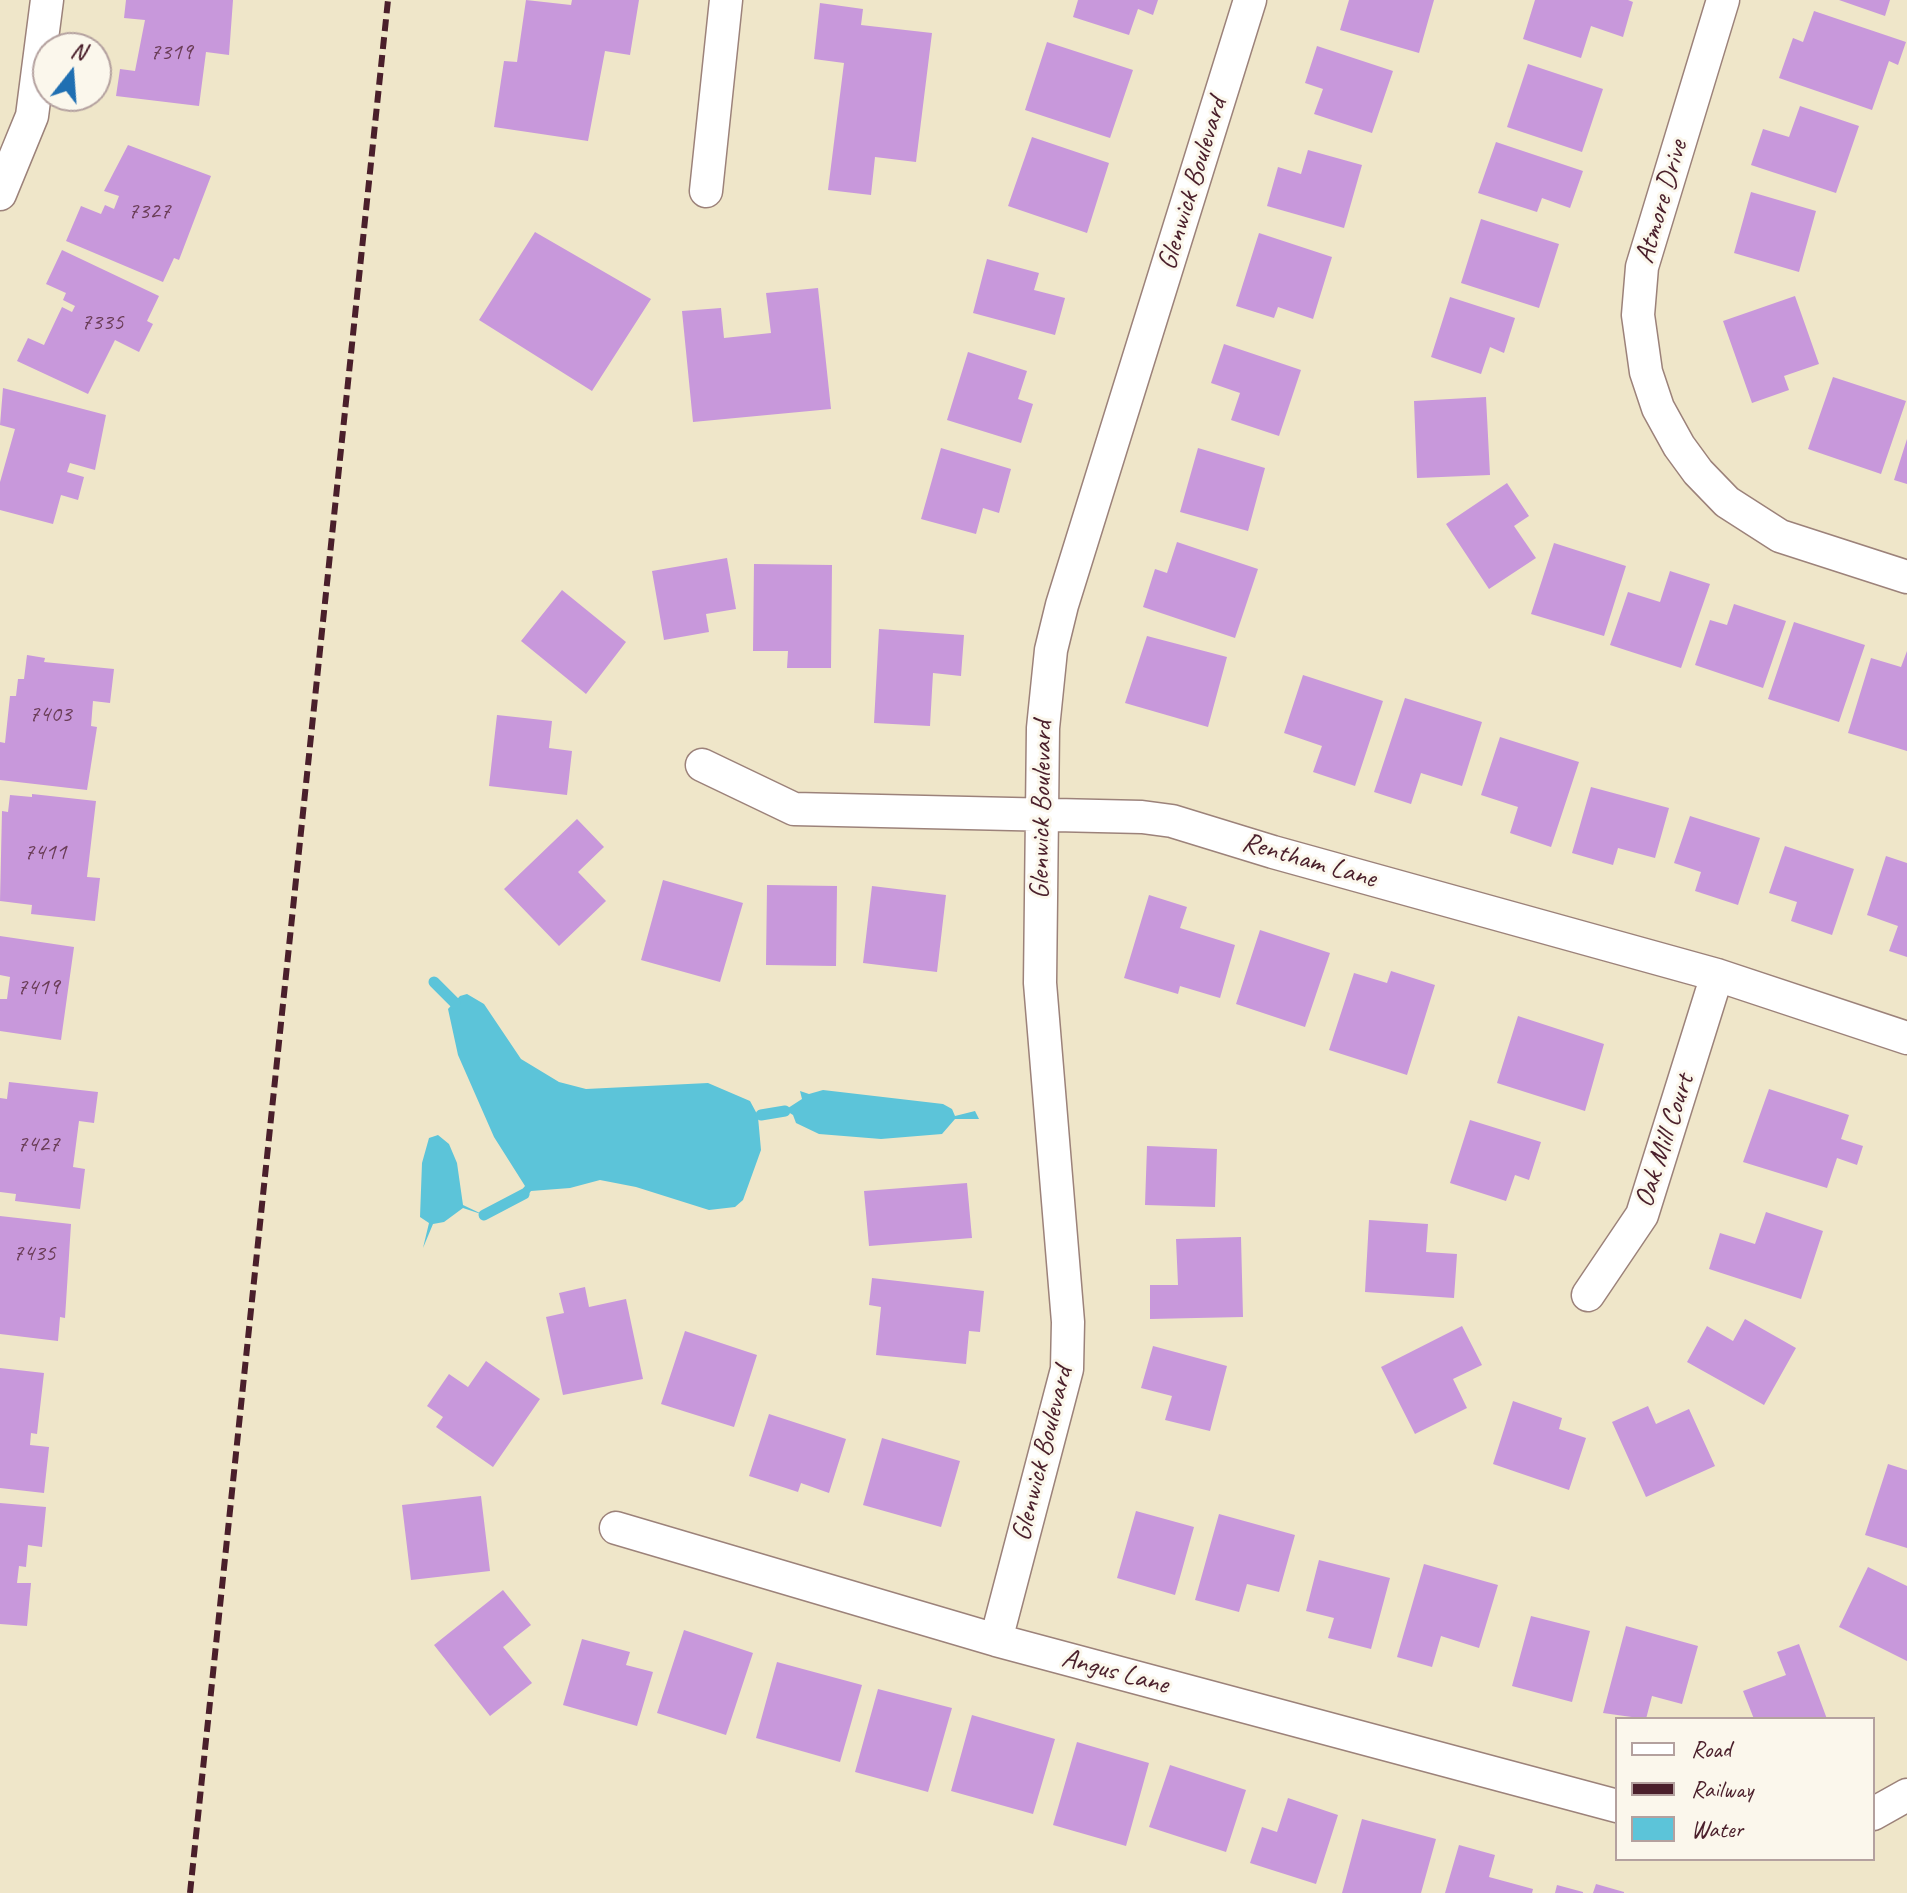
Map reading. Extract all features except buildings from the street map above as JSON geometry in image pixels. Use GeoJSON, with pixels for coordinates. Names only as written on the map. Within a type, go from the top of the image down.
{"type":"FeatureCollection","features":[{"type":"Feature","properties":{"kind":"street"},"geometry":{"type":"LineString","coordinates":[[0,194],[32,116],[47,0]]}},
{"type":"Feature","properties":{"kind":"street"},"geometry":{"type":"LineString","coordinates":[[706,191],[726,0]]}},
{"type":"Feature","properties":{"kind":"street","name":"Glenwick Boulevard"},"geometry":{"type":"LineString","coordinates":[[996,1640],[1067,1369],[1068,1322],[1040,983],[1045,694],[1059,616],[1250,0]]}},
{"type":"Feature","properties":{"kind":"street","name":"Atmore Drive"},"geometry":{"type":"LineString","coordinates":[[1723,0],[1642,267],[1640,333],[1646,372],[1658,408],[1698,472],[1727,502],[1780,536],[1907,577]]}},
{"type":"Feature","properties":{"kind":"street","name":"Rentham Lane"},"geometry":{"type":"LineString","coordinates":[[702,765],[794,809],[1042,814],[1172,821],[1717,975],[1907,1038]]}},
{"type":"Feature","properties":{"kind":"street","name":"Oak Mill Court"},"geometry":{"type":"LineString","coordinates":[[1588,1295],[1642,1215],[1717,975]]}},
{"type":"Feature","properties":{"kind":"street","name":"Angus Lane"},"geometry":{"type":"LineString","coordinates":[[616,1528],[996,1640],[1615,1805]]}},
{"type":"Feature","properties":{"kind":"street"},"geometry":{"type":"LineString","coordinates":[[1875,1813],[1907,1795]]}},
{"type":"Feature","properties":{"kind":"water"},"geometry":{"type":"Polygon","coordinates":[[[467,994],[484,1004],[521,1059],[559,1082],[586,1089],[708,1083],[750,1101],[757,1114],[761,1115],[758,1117],[761,1150],[743,1200],[735,1207],[709,1210],[636,1187],[600,1180],[570,1188],[531,1191],[528,1195],[519,1193],[525,1186],[494,1137],[458,1055],[448,1009],[460,996],[467,994]]]}},
{"type":"Feature","properties":{"kind":"water"},"geometry":{"type":"Polygon","coordinates":[[[823,1090],[943,1104],[952,1109],[955,1116],[975,1111],[979,1119],[955,1119],[942,1134],[881,1139],[819,1134],[796,1123],[793,1115],[785,1110],[802,1099],[800,1091],[809,1094],[823,1090]]]}},
{"type":"Feature","properties":{"kind":"water"},"geometry":{"type":"Polygon","coordinates":[[[438,1135],[449,1144],[457,1163],[463,1205],[484,1215],[463,1208],[444,1222],[433,1224],[423,1248],[429,1223],[420,1217],[422,1163],[429,1138],[438,1135]]]}},
{"type":"Feature","properties":{"kind":"waterway"},"geometry":{"type":"LineString","coordinates":[[434,982],[455,1003]]}},
{"type":"Feature","properties":{"kind":"waterway"},"geometry":{"type":"LineString","coordinates":[[761,1115],[785,1111]]}},
{"type":"Feature","properties":{"kind":"waterway"},"geometry":{"type":"LineString","coordinates":[[484,1215],[524,1194]]}},
{"type":"Feature","properties":{"kind":"railway"},"geometry":{"type":"LineString","coordinates":[[190,1893],[388,0]]}}]}
